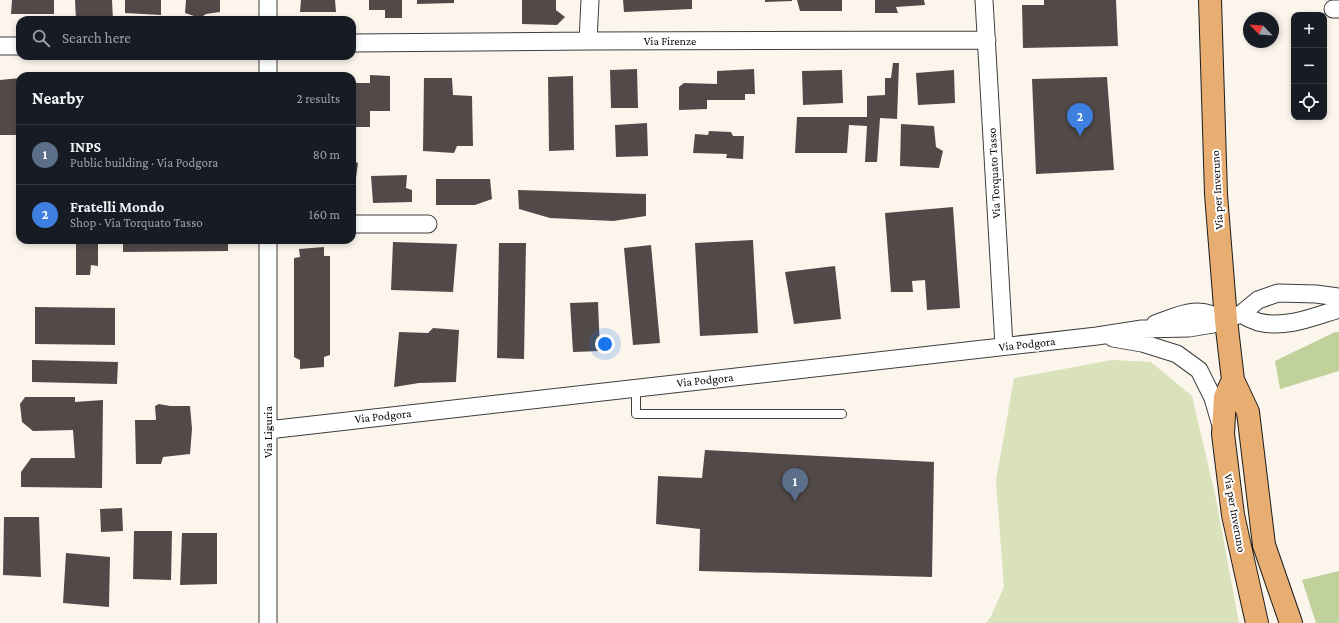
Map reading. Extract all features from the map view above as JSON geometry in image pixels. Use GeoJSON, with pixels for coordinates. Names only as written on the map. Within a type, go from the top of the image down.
{"type":"FeatureCollection","features":[{"type":"Feature","properties":{"kind":"main road","name":"Via per Inveruno"},"geometry":{"type":"LineString","coordinates":[[1210,0],[1216,194],[1230,318],[1233,380],[1248,412],[1264,545],[1291,623]]}},
{"type":"Feature","properties":{"kind":"main road","name":"Via per Inveruno"},"geometry":{"type":"LineString","coordinates":[[1233,380],[1226,397],[1223,434],[1233,515],[1257,623]]}},
{"type":"Feature","properties":{"kind":"street"},"geometry":{"type":"LineString","coordinates":[[268,0],[268,16]]}},
{"type":"Feature","properties":{"kind":"street"},"geometry":{"type":"LineString","coordinates":[[588,41],[590,0]]}},
{"type":"Feature","properties":{"kind":"street","name":"Via Torquato Tasso"},"geometry":{"type":"LineString","coordinates":[[984,0],[1004,346]]}},
{"type":"Feature","properties":{"kind":"street","name":"Via Firenze"},"geometry":{"type":"LineString","coordinates":[[356,43],[987,40]]}},
{"type":"Feature","properties":{"kind":"street"},"geometry":{"type":"LineString","coordinates":[[0,46],[16,46]]}},
{"type":"Feature","properties":{"kind":"street"},"geometry":{"type":"LineString","coordinates":[[268,60],[268,72]]}},
{"type":"Feature","properties":{"kind":"street"},"geometry":{"type":"LineString","coordinates":[[356,224],[428,224]]}},
{"type":"Feature","properties":{"kind":"street","name":"Via Liguria"},"geometry":{"type":"LineString","coordinates":[[268,244],[268,623]]}},
{"type":"Feature","properties":{"kind":"street","name":"Via Podgora"},"geometry":{"type":"LineString","coordinates":[[268,430],[1097,336],[1142,329],[1188,328],[1213,324],[1230,318],[1258,300],[1278,293],[1316,294],[1339,297]]}},
{"type":"Feature","properties":{"kind":"street"},"geometry":{"type":"LineString","coordinates":[[1230,318],[1279,325],[1300,321],[1339,309]]}},
{"type":"Feature","properties":{"kind":"street"},"geometry":{"type":"LineString","coordinates":[[1097,336],[1142,343],[1177,354],[1199,370],[1213,398],[1223,434]]}},
{"type":"Feature","properties":{"kind":"lane"},"geometry":{"type":"LineString","coordinates":[[636,388],[636,414],[842,414]]}},
{"type":"Feature","properties":{"kind":"green space"},"geometry":{"type":"Polygon","coordinates":[[[1335,332],[1339,332],[1339,371],[1280,389],[1275,361],[1335,332]]]}},
{"type":"Feature","properties":{"kind":"green space"},"geometry":{"type":"Polygon","coordinates":[[[1112,360],[1151,362],[1192,396],[1215,494],[1239,623],[986,623],[991,616],[1004,587],[996,481],[1014,378],[1112,360]]]}},
{"type":"Feature","properties":{"kind":"green space"},"geometry":{"type":"Polygon","coordinates":[[[1339,571],[1339,623],[1316,623],[1302,580],[1339,571]]]}},
{"type":"Feature","properties":{"kind":"building"},"geometry":{"type":"Polygon","coordinates":[[[12,0],[54,0],[54,14],[11,14],[12,0]]]}},
{"type":"Feature","properties":{"kind":"building"},"geometry":{"type":"Polygon","coordinates":[[[75,0],[112,0],[113,16],[76,16],[75,0]]]}},
{"type":"Feature","properties":{"kind":"building"},"geometry":{"type":"Polygon","coordinates":[[[125,0],[161,0],[161,15],[125,13],[125,0]]]}},
{"type":"Feature","properties":{"kind":"building"},"geometry":{"type":"Polygon","coordinates":[[[186,0],[220,0],[220,12],[206,14],[203,16],[194,16],[185,13],[186,0]]]}},
{"type":"Feature","properties":{"kind":"building"},"geometry":{"type":"Polygon","coordinates":[[[301,0],[335,0],[336,12],[300,12],[301,0]]]}},
{"type":"Feature","properties":{"kind":"building"},"geometry":{"type":"Polygon","coordinates":[[[369,0],[402,0],[402,18],[385,18],[385,10],[369,10],[369,0]]]}},
{"type":"Feature","properties":{"kind":"building"},"geometry":{"type":"Polygon","coordinates":[[[417,0],[454,0],[454,3],[417,4],[417,0]]]}},
{"type":"Feature","properties":{"kind":"building"},"geometry":{"type":"Polygon","coordinates":[[[522,0],[556,0],[556,10],[565,17],[557,25],[522,24],[522,0]]]}},
{"type":"Feature","properties":{"kind":"building"},"geometry":{"type":"Polygon","coordinates":[[[623,0],[692,0],[692,9],[624,12],[623,0]]]}},
{"type":"Feature","properties":{"kind":"building"},"geometry":{"type":"Polygon","coordinates":[[[765,0],[792,0],[792,1],[765,2],[765,0]]]}},
{"type":"Feature","properties":{"kind":"building"},"geometry":{"type":"Polygon","coordinates":[[[797,0],[842,0],[842,11],[800,11],[797,0]]]}},
{"type":"Feature","properties":{"kind":"building"},"geometry":{"type":"Polygon","coordinates":[[[875,0],[924,0],[925,5],[896,7],[898,13],[875,13],[875,0]]]}},
{"type":"Feature","properties":{"kind":"building"},"geometry":{"type":"Polygon","coordinates":[[[1044,0],[1116,0],[1118,46],[1023,48],[1022,5],[1044,5],[1044,0]]]}},
{"type":"Feature","properties":{"kind":"building"},"geometry":{"type":"Polygon","coordinates":[[[893,63],[899,63],[897,119],[880,118],[877,162],[865,162],[867,126],[849,125],[847,153],[795,153],[797,117],[867,117],[867,96],[885,95],[885,78],[891,78],[893,63]]]}},
{"type":"Feature","properties":{"kind":"building"},"geometry":{"type":"Polygon","coordinates":[[[637,69],[638,108],[611,108],[610,70],[637,69]]]}},
{"type":"Feature","properties":{"kind":"building"},"geometry":{"type":"Polygon","coordinates":[[[754,69],[755,94],[745,94],[745,100],[707,100],[707,109],[679,110],[679,87],[684,83],[717,84],[717,71],[754,69]]]}},
{"type":"Feature","properties":{"kind":"building"},"geometry":{"type":"Polygon","coordinates":[[[842,70],[843,103],[803,105],[802,71],[842,70]]]}},
{"type":"Feature","properties":{"kind":"building"},"geometry":{"type":"Polygon","coordinates":[[[954,70],[955,103],[918,105],[916,73],[954,70]]]}},
{"type":"Feature","properties":{"kind":"building"},"geometry":{"type":"Polygon","coordinates":[[[370,75],[390,76],[390,111],[370,111],[370,127],[356,127],[356,83],[370,83],[370,75]]]}},
{"type":"Feature","properties":{"kind":"building"},"geometry":{"type":"Polygon","coordinates":[[[573,76],[574,150],[549,151],[548,77],[573,76]]]}},
{"type":"Feature","properties":{"kind":"building"},"geometry":{"type":"Polygon","coordinates":[[[1107,77],[1114,170],[1036,174],[1032,79],[1107,77]]]}},
{"type":"Feature","properties":{"kind":"building"},"geometry":{"type":"Polygon","coordinates":[[[16,78],[16,135],[0,135],[0,80],[16,78]]]}},
{"type":"Feature","properties":{"kind":"building"},"geometry":{"type":"Polygon","coordinates":[[[424,78],[452,78],[453,95],[472,96],[473,146],[457,146],[454,153],[423,151],[424,78]]]}},
{"type":"Feature","properties":{"kind":"building"},"geometry":{"type":"Polygon","coordinates":[[[647,123],[648,156],[616,157],[615,125],[647,123]]]}},
{"type":"Feature","properties":{"kind":"building"},"geometry":{"type":"Polygon","coordinates":[[[901,124],[934,126],[936,147],[943,151],[939,168],[900,166],[901,124]]]}},
{"type":"Feature","properties":{"kind":"building"},"geometry":{"type":"Polygon","coordinates":[[[709,131],[731,132],[733,136],[744,136],[743,159],[726,158],[727,154],[693,153],[695,134],[708,135],[709,131]]]}},
{"type":"Feature","properties":{"kind":"building"},"geometry":{"type":"Polygon","coordinates":[[[356,162],[358,163],[356,178],[356,162]]]}},
{"type":"Feature","properties":{"kind":"building"},"geometry":{"type":"Polygon","coordinates":[[[407,175],[406,188],[412,190],[412,202],[373,203],[371,176],[407,175]]]}},
{"type":"Feature","properties":{"kind":"building"},"geometry":{"type":"Polygon","coordinates":[[[436,179],[490,179],[492,199],[475,205],[436,205],[436,179]]]}},
{"type":"Feature","properties":{"kind":"building"},"geometry":{"type":"Polygon","coordinates":[[[518,190],[646,194],[646,216],[613,221],[550,218],[519,209],[518,190]]]}},
{"type":"Feature","properties":{"kind":"building"},"geometry":{"type":"Polygon","coordinates":[[[953,207],[960,308],[927,310],[925,280],[912,281],[913,292],[891,292],[885,213],[953,207]]]}},
{"type":"Feature","properties":{"kind":"building"},"geometry":{"type":"Polygon","coordinates":[[[753,240],[758,333],[700,336],[695,243],[753,240]]]}},
{"type":"Feature","properties":{"kind":"building"},"geometry":{"type":"Polygon","coordinates":[[[393,242],[457,244],[453,292],[391,290],[393,242]]]}},
{"type":"Feature","properties":{"kind":"building"},"geometry":{"type":"Polygon","coordinates":[[[499,243],[526,243],[524,359],[497,358],[499,243]]]}},
{"type":"Feature","properties":{"kind":"building"},"geometry":{"type":"Polygon","coordinates":[[[76,244],[98,244],[98,266],[91,265],[90,275],[76,275],[76,244]]]}},
{"type":"Feature","properties":{"kind":"building"},"geometry":{"type":"Polygon","coordinates":[[[123,244],[228,244],[228,251],[123,252],[123,244]]]}},
{"type":"Feature","properties":{"kind":"building"},"geometry":{"type":"Polygon","coordinates":[[[651,245],[660,343],[633,345],[624,248],[651,245]]]}},
{"type":"Feature","properties":{"kind":"building"},"geometry":{"type":"Polygon","coordinates":[[[324,247],[324,256],[330,256],[330,355],[324,357],[324,367],[300,369],[300,360],[294,357],[294,258],[300,257],[299,249],[324,247]]]}},
{"type":"Feature","properties":{"kind":"building"},"geometry":{"type":"Polygon","coordinates":[[[835,266],[841,319],[794,324],[785,272],[835,266]]]}},
{"type":"Feature","properties":{"kind":"building"},"geometry":{"type":"Polygon","coordinates":[[[598,302],[600,351],[573,352],[570,303],[598,302]]]}},
{"type":"Feature","properties":{"kind":"building"},"geometry":{"type":"Polygon","coordinates":[[[35,307],[115,308],[115,345],[35,344],[35,307]]]}},
{"type":"Feature","properties":{"kind":"building"},"geometry":{"type":"Polygon","coordinates":[[[433,328],[459,330],[456,382],[419,383],[394,387],[399,332],[428,333],[433,328]]]}},
{"type":"Feature","properties":{"kind":"building"},"geometry":{"type":"Polygon","coordinates":[[[32,360],[118,362],[117,384],[32,382],[32,360]]]}},
{"type":"Feature","properties":{"kind":"building"},"geometry":{"type":"Polygon","coordinates":[[[25,397],[75,397],[75,402],[103,400],[102,488],[21,487],[21,472],[31,458],[75,458],[73,430],[33,431],[22,422],[20,404],[25,397]]]}},
{"type":"Feature","properties":{"kind":"building"},"geometry":{"type":"Polygon","coordinates":[[[159,404],[170,406],[190,406],[192,429],[190,454],[163,457],[161,464],[136,464],[135,420],[156,420],[155,406],[159,404]]]}},
{"type":"Feature","properties":{"kind":"building"},"geometry":{"type":"Polygon","coordinates":[[[705,450],[934,462],[932,577],[699,571],[700,529],[656,524],[658,476],[702,478],[705,450]]]}},
{"type":"Feature","properties":{"kind":"building"},"geometry":{"type":"Polygon","coordinates":[[[122,508],[123,531],[101,532],[100,509],[122,508]]]}},
{"type":"Feature","properties":{"kind":"building"},"geometry":{"type":"Polygon","coordinates":[[[4,517],[39,517],[41,577],[3,575],[4,517]]]}},
{"type":"Feature","properties":{"kind":"building"},"geometry":{"type":"Polygon","coordinates":[[[134,531],[172,531],[171,580],[133,579],[134,531]]]}},
{"type":"Feature","properties":{"kind":"building"},"geometry":{"type":"Polygon","coordinates":[[[182,533],[217,533],[217,584],[180,585],[182,533]]]}},
{"type":"Feature","properties":{"kind":"building"},"geometry":{"type":"Polygon","coordinates":[[[66,553],[110,557],[109,607],[63,603],[66,553]]]}},
{"type":"Feature","properties":{"kind":"place","name":"Fratelli Mondo"},"geometry":{"type":"Point","coordinates":[1080,136]}},
{"type":"Feature","properties":{"kind":"place","name":"INPS"},"geometry":{"type":"Point","coordinates":[795,501]}}]}
